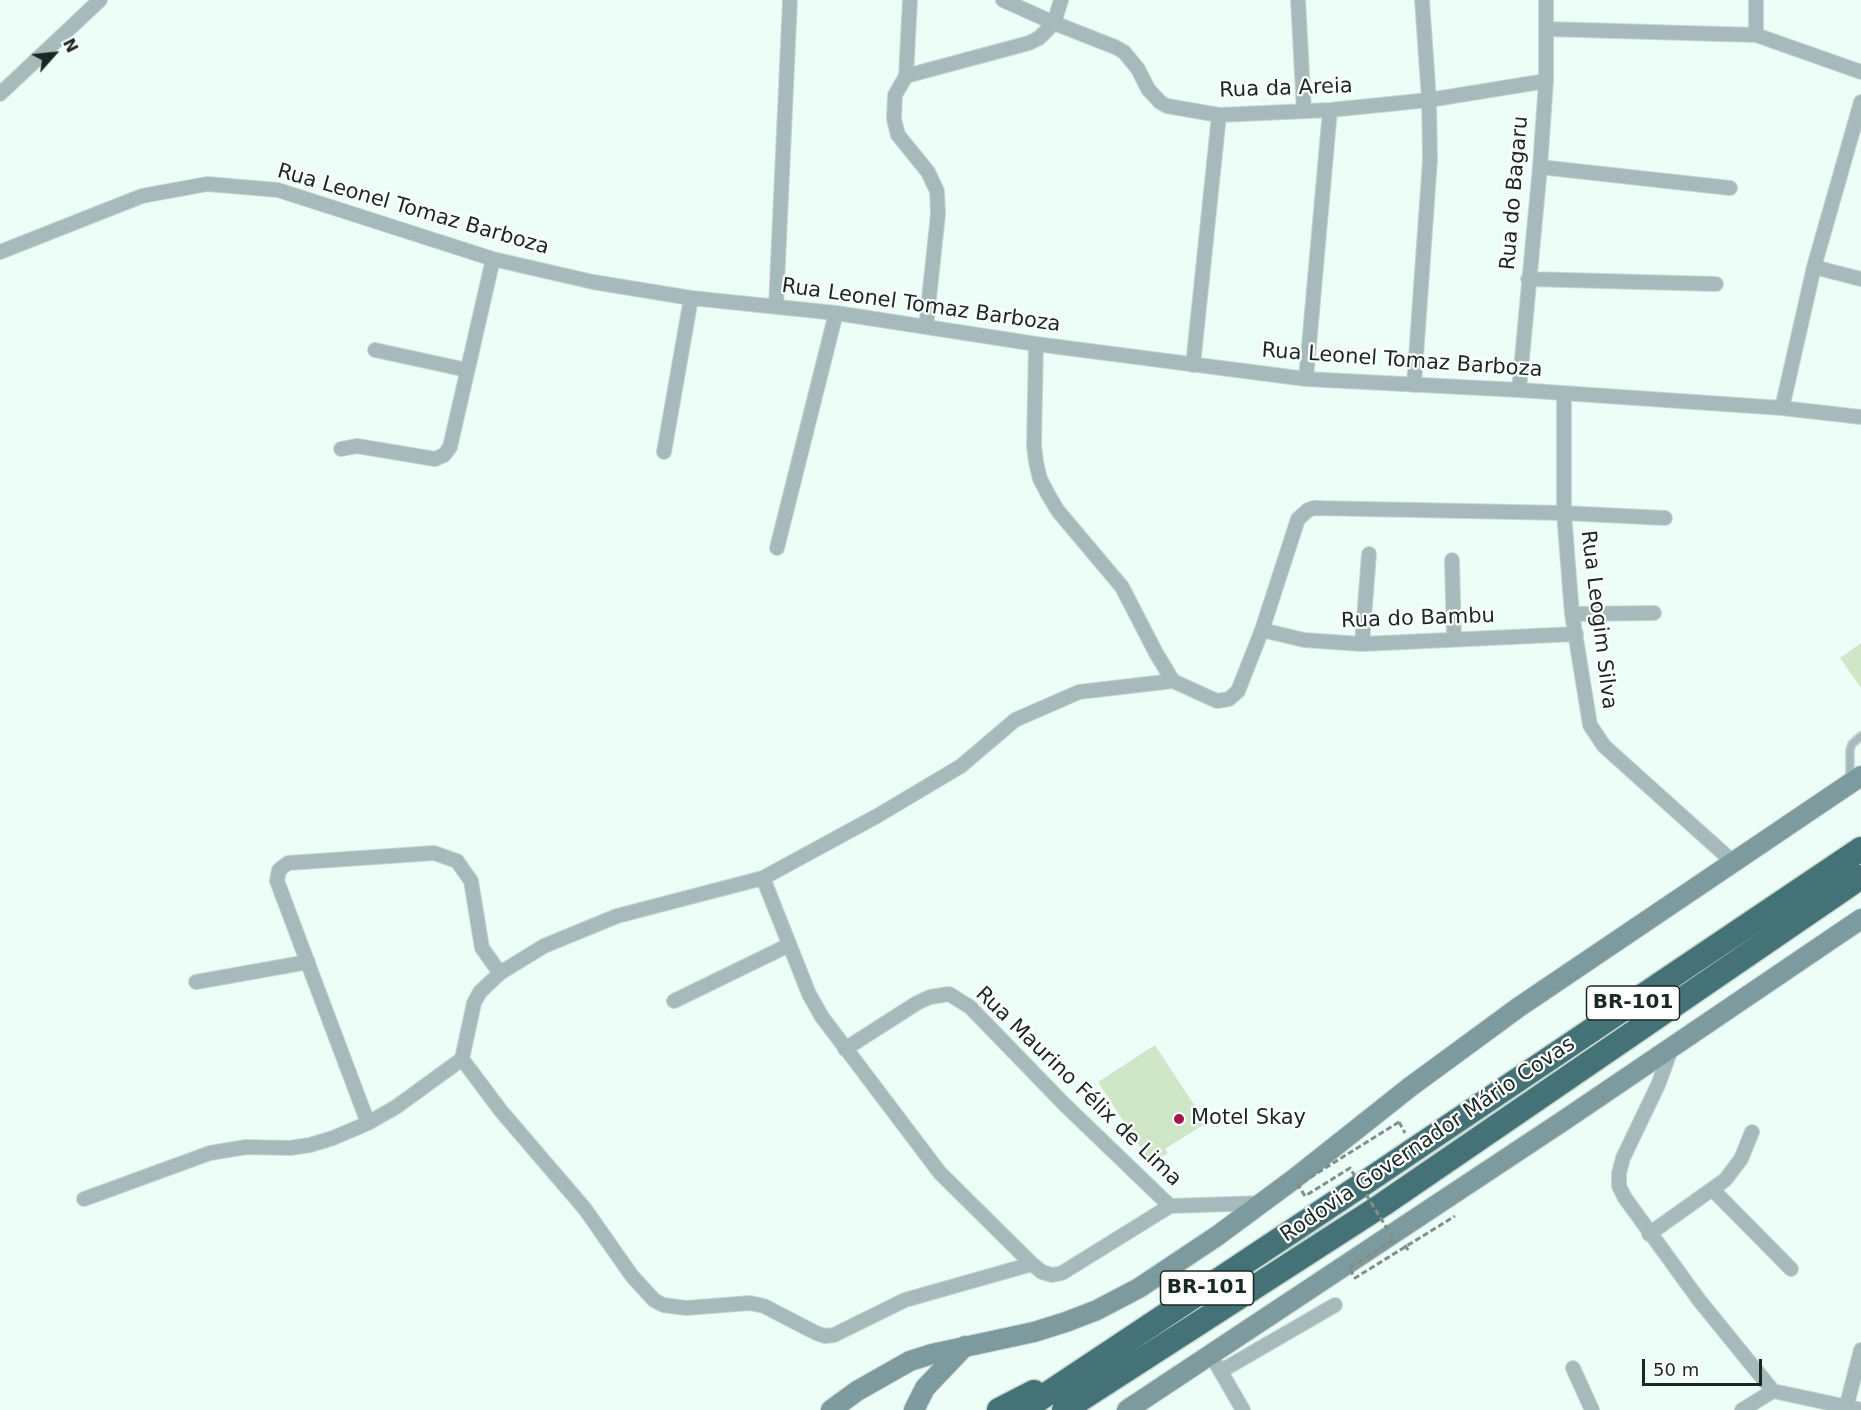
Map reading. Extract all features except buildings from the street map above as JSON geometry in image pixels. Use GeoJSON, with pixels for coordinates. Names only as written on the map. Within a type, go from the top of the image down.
{"type":"FeatureCollection","features":[{"type":"Feature","properties":{"kind":"highway","name":"Rodovia Governador Mário Covas"},"geometry":{"type":"LineString","coordinates":[[1023,1410],[1861,849]]}},
{"type":"Feature","properties":{"kind":"highway","name":"Rodovia Governador Mário Covas"},"geometry":{"type":"LineString","coordinates":[[1064,1410],[1382,1205],[1861,878]]}},
{"type":"Feature","properties":{"kind":"highway"},"geometry":{"type":"LineString","coordinates":[[999,1410],[1101,1359]]}},
{"type":"Feature","properties":{"kind":"main road"},"geometry":{"type":"LineString","coordinates":[[831,1410],[857,1391],[910,1361],[965,1346],[1034,1332],[1066,1322],[1139,1288],[1181,1262],[1262,1203],[1453,1054],[1856,779]]}},
{"type":"Feature","properties":{"kind":"main road"},"geometry":{"type":"LineString","coordinates":[[1127,1410],[1861,919]]}},
{"type":"Feature","properties":{"kind":"main road"},"geometry":{"type":"LineString","coordinates":[[914,1410],[925,1388],[965,1346]]}},
{"type":"Feature","properties":{"kind":"street"},"geometry":{"type":"LineString","coordinates":[[0,94],[100,0]]}},
{"type":"Feature","properties":{"kind":"street"},"geometry":{"type":"LineString","coordinates":[[776,306],[790,0]]}},
{"type":"Feature","properties":{"kind":"street"},"geometry":{"type":"LineString","coordinates":[[910,0],[906,76],[897,89],[894,100],[895,128],[902,142],[928,172],[937,191],[938,202],[926,327]]}},
{"type":"Feature","properties":{"kind":"street","name":"Rua da Areia"},"geometry":{"type":"LineString","coordinates":[[1003,0],[1054,23],[1115,46],[1124,52],[1138,69],[1153,96],[1167,106],[1219,115],[1330,110],[1429,100],[1546,81]]}},
{"type":"Feature","properties":{"kind":"street"},"geometry":{"type":"LineString","coordinates":[[906,76],[1029,43],[1047,32],[1054,23],[1061,0]]}},
{"type":"Feature","properties":{"kind":"street"},"geometry":{"type":"LineString","coordinates":[[1298,0],[1304,111]]}},
{"type":"Feature","properties":{"kind":"street"},"geometry":{"type":"LineString","coordinates":[[1414,385],[1430,160],[1429,100],[1422,0]]}},
{"type":"Feature","properties":{"kind":"street","name":"Rua do Bagaru"},"geometry":{"type":"LineString","coordinates":[[1519,390],[1546,81],[1546,0]]}},
{"type":"Feature","properties":{"kind":"street"},"geometry":{"type":"LineString","coordinates":[[1756,0],[1756,35]]}},
{"type":"Feature","properties":{"kind":"street"},"geometry":{"type":"LineString","coordinates":[[1545,29],[1756,35],[1861,72]]}},
{"type":"Feature","properties":{"kind":"street"},"geometry":{"type":"LineString","coordinates":[[1782,408],[1814,267],[1861,102]]}},
{"type":"Feature","properties":{"kind":"street"},"geometry":{"type":"LineString","coordinates":[[1306,379],[1330,110]]}},
{"type":"Feature","properties":{"kind":"street"},"geometry":{"type":"LineString","coordinates":[[1193,365],[1219,115]]}},
{"type":"Feature","properties":{"kind":"street"},"geometry":{"type":"LineString","coordinates":[[1540,167],[1730,188]]}},
{"type":"Feature","properties":{"kind":"street","name":"Rua Leonel Tomaz Barboza"},"geometry":{"type":"LineString","coordinates":[[0,252],[142,196],[207,184],[278,190],[493,259],[593,282],[692,298],[836,313],[1036,344],[1306,379],[1564,393],[1782,408],[1861,417]]}},
{"type":"Feature","properties":{"kind":"street"},"geometry":{"type":"LineString","coordinates":[[341,449],[357,446],[435,459],[444,455],[450,447],[493,259]]}},
{"type":"Feature","properties":{"kind":"street"},"geometry":{"type":"LineString","coordinates":[[1814,267],[1861,279]]}},
{"type":"Feature","properties":{"kind":"street"},"geometry":{"type":"LineString","coordinates":[[1528,279],[1716,284]]}},
{"type":"Feature","properties":{"kind":"street"},"geometry":{"type":"LineString","coordinates":[[664,452],[692,298]]}},
{"type":"Feature","properties":{"kind":"street"},"geometry":{"type":"LineString","coordinates":[[777,548],[836,313]]}},
{"type":"Feature","properties":{"kind":"street"},"geometry":{"type":"LineString","coordinates":[[1036,344],[1034,445],[1035,462],[1040,479],[1058,511],[1122,587],[1173,681]]}},
{"type":"Feature","properties":{"kind":"street"},"geometry":{"type":"LineString","coordinates":[[375,350],[467,370]]}},
{"type":"Feature","properties":{"kind":"street","name":"Rua Leogim Silva"},"geometry":{"type":"LineString","coordinates":[[1564,393],[1564,513],[1572,614],[1587,714],[1604,746],[1732,862]]}},
{"type":"Feature","properties":{"kind":"street"},"geometry":{"type":"LineString","coordinates":[[84,1199],[210,1153],[246,1147],[290,1148],[310,1145],[368,1123],[396,1107],[462,1059],[474,1003],[480,992],[500,973],[544,946],[617,916],[763,878],[877,816],[961,766],[1015,720],[1079,692],[1173,681],[1217,700],[1229,699],[1238,691],[1262,630],[1298,519],[1308,510],[1314,508],[1564,513],[1665,518]]}},
{"type":"Feature","properties":{"kind":"street"},"geometry":{"type":"LineString","coordinates":[[1362,644],[1369,554]]}},
{"type":"Feature","properties":{"kind":"street"},"geometry":{"type":"LineString","coordinates":[[1452,560],[1454,639]]}},
{"type":"Feature","properties":{"kind":"street"},"geometry":{"type":"LineString","coordinates":[[1572,614],[1654,613]]}},
{"type":"Feature","properties":{"kind":"street","name":"Rua do Bambu"},"geometry":{"type":"LineString","coordinates":[[1262,630],[1304,640],[1362,644],[1576,634]]}},
{"type":"Feature","properties":{"kind":"street"},"geometry":{"type":"LineString","coordinates":[[368,1123],[278,881],[279,870],[288,863],[434,853],[457,861],[471,880],[482,948],[500,973]]}},
{"type":"Feature","properties":{"kind":"street"},"geometry":{"type":"LineString","coordinates":[[763,878],[809,994],[822,1017],[940,1173],[1032,1264],[1042,1272],[1052,1275],[1062,1273],[1170,1206]]}},
{"type":"Feature","properties":{"kind":"street"},"geometry":{"type":"LineString","coordinates":[[674,1001],[789,945]]}},
{"type":"Feature","properties":{"kind":"street"},"geometry":{"type":"LineString","coordinates":[[196,982],[308,962]]}},
{"type":"Feature","properties":{"kind":"street","name":"Rua Maurino Félix de Lima"},"geometry":{"type":"LineString","coordinates":[[845,1049],[930,997],[949,994],[970,1007],[1064,1104],[1170,1206],[1262,1203]]}},
{"type":"Feature","properties":{"kind":"street"},"geometry":{"type":"LineString","coordinates":[[1672,1047],[1658,1085],[1623,1158],[1619,1173],[1619,1186],[1625,1198],[1699,1300],[1773,1391],[1861,1410]]}},
{"type":"Feature","properties":{"kind":"street"},"geometry":{"type":"LineString","coordinates":[[462,1059],[501,1111],[585,1209],[632,1276],[654,1300],[663,1305],[686,1308],[750,1303],[764,1306],[825,1336],[834,1335],[904,1300],[1032,1264]]}},
{"type":"Feature","properties":{"kind":"street"},"geometry":{"type":"LineString","coordinates":[[1649,1234],[1713,1190],[1735,1169],[1752,1132]]}},
{"type":"Feature","properties":{"kind":"street"},"geometry":{"type":"LineString","coordinates":[[1713,1190],[1791,1269]]}},
{"type":"Feature","properties":{"kind":"street"},"geometry":{"type":"LineString","coordinates":[[1221,1371],[1335,1305]]}},
{"type":"Feature","properties":{"kind":"street"},"geometry":{"type":"LineString","coordinates":[[1846,1408],[1861,1350]]}},
{"type":"Feature","properties":{"kind":"street"},"geometry":{"type":"LineString","coordinates":[[1210,1354],[1243,1410]]}},
{"type":"Feature","properties":{"kind":"street"},"geometry":{"type":"LineString","coordinates":[[1573,1368],[1592,1410]]}},
{"type":"Feature","properties":{"kind":"street"},"geometry":{"type":"LineString","coordinates":[[1742,1410],[1773,1391]]}},
{"type":"Feature","properties":{"kind":"lane"},"geometry":{"type":"LineString","coordinates":[[1856,779],[1850,750],[1852,744],[1861,736]]}},
{"type":"Feature","properties":{"kind":"path"},"geometry":{"type":"LineString","coordinates":[[1399,1122],[1298,1185],[1305,1196],[1350,1168],[1394,1240],[1349,1268],[1355,1278],[1455,1216]]}},
{"type":"Feature","properties":{"kind":"place","name":"Motel Skay"},"geometry":{"type":"Point","coordinates":[1179,1119]}}]}
